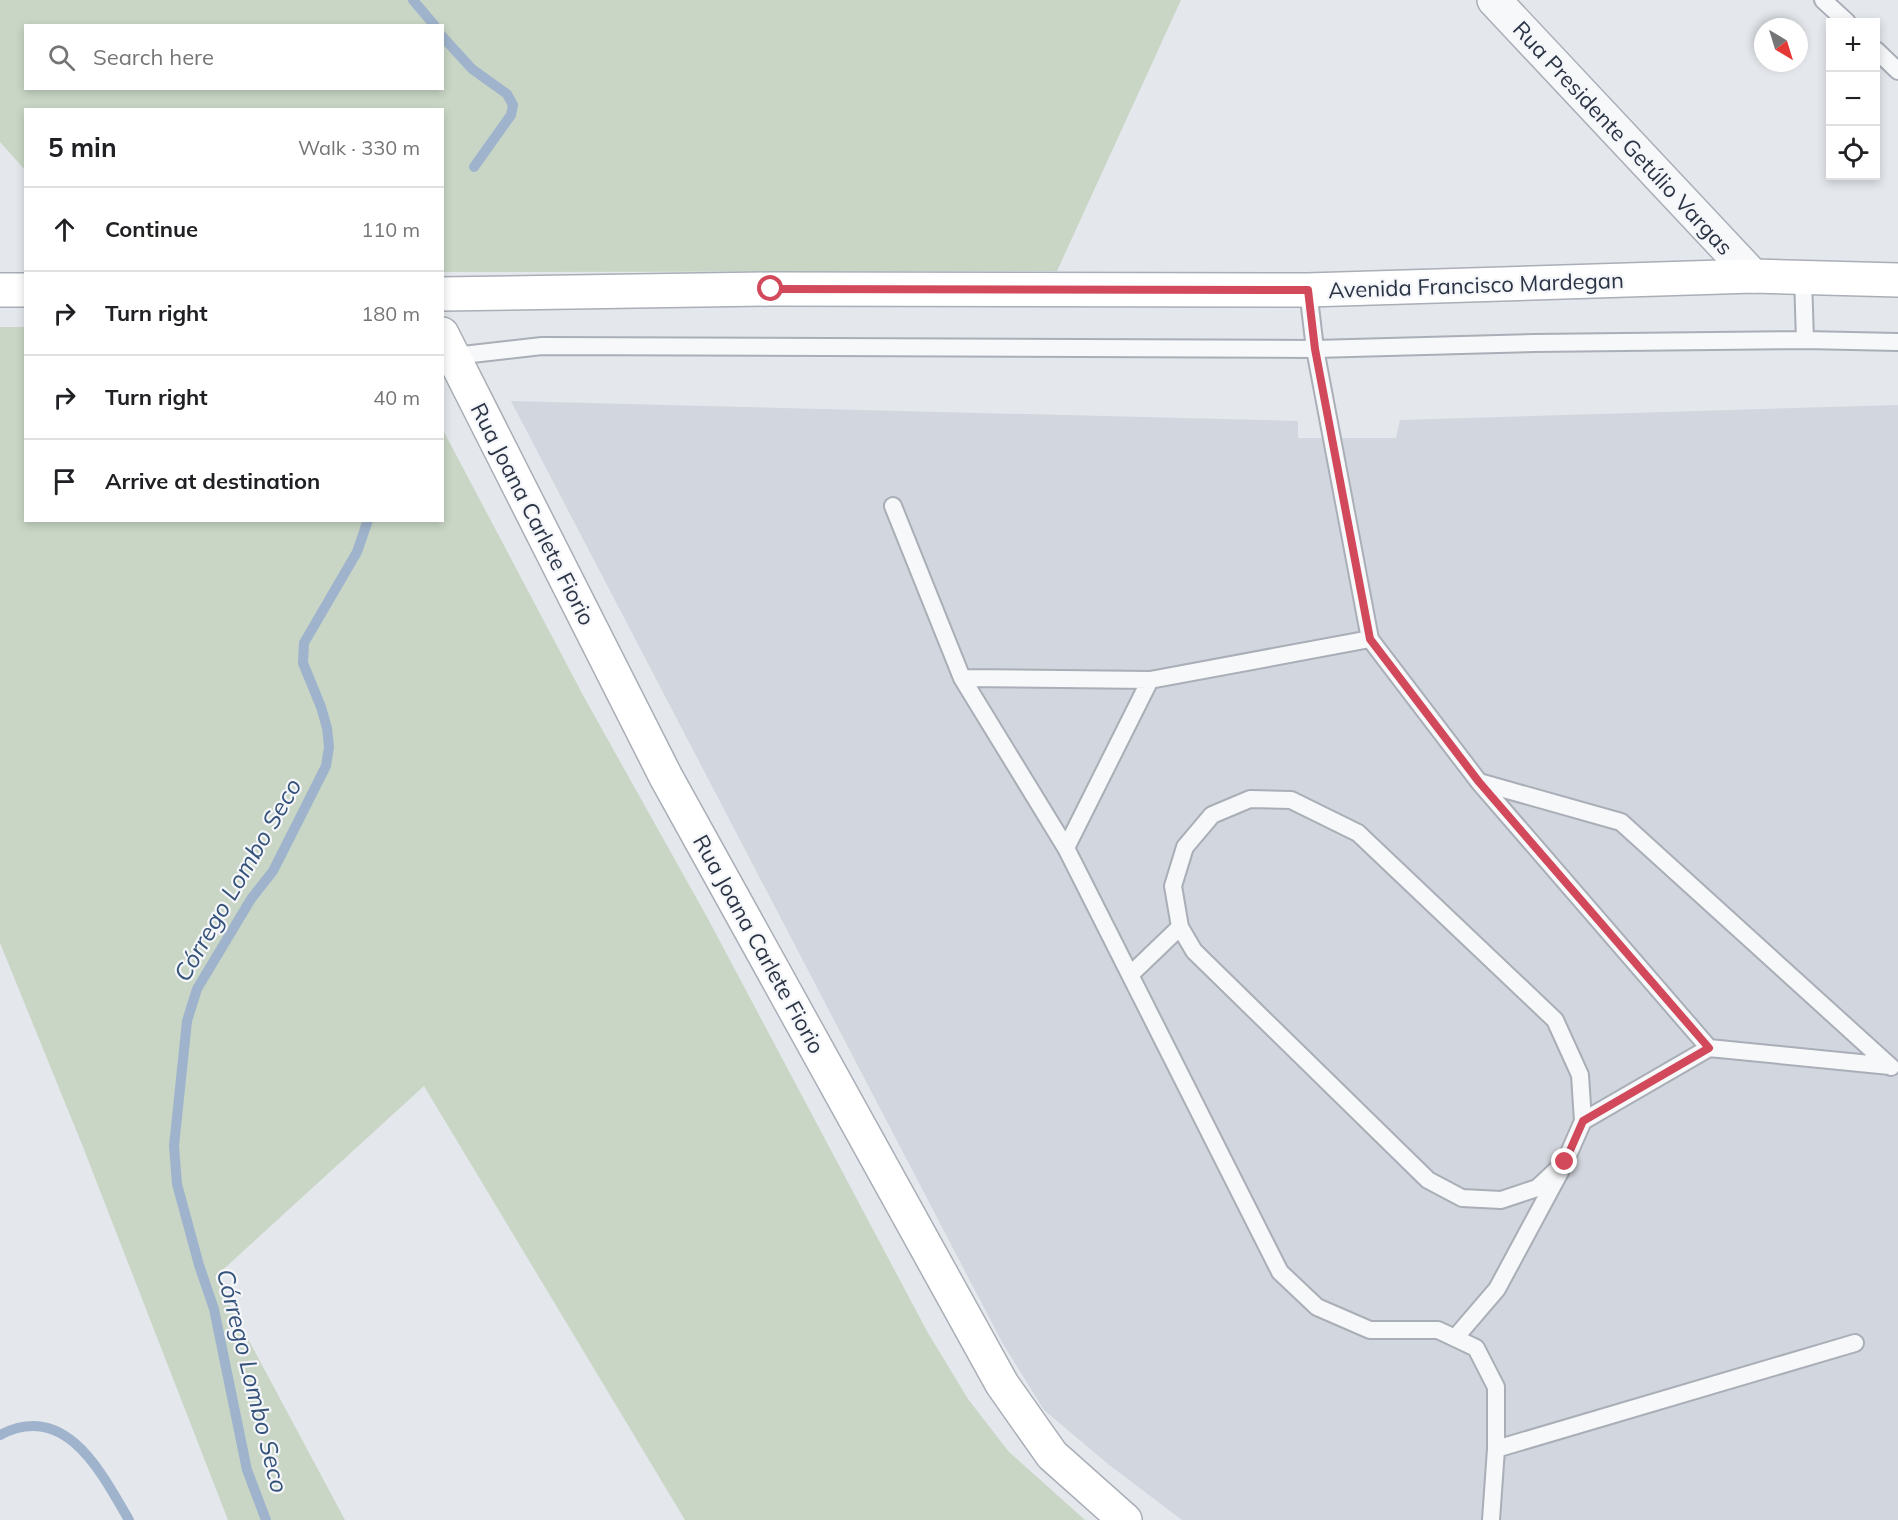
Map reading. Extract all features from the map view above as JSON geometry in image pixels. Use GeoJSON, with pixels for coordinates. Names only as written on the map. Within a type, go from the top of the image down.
{"type":"FeatureCollection","features":[{"type":"Feature","properties":{"kind":"main road","name":"Avenida Francisco Mardegan"},"geometry":{"type":"LineString","coordinates":[[444,294],[771,289],[1308,290],[1753,276],[1898,280]]}},
{"type":"Feature","properties":{"kind":"main road"},"geometry":{"type":"LineString","coordinates":[[0,290],[24,290]]}},
{"type":"Feature","properties":{"kind":"main road","name":"Rua Joana Carlete Fiorio"},"geometry":{"type":"LineString","coordinates":[[448,345],[666,777],[1002,1384],[1052,1455],[1125,1520]]}},
{"type":"Feature","properties":{"kind":"street","name":"Rua Presidente Getúlio Vargas"},"geometry":{"type":"LineString","coordinates":[[1494,0],[1753,276]]}},
{"type":"Feature","properties":{"kind":"lane"},"geometry":{"type":"LineString","coordinates":[[1823,0],[1843,18]]}},
{"type":"Feature","properties":{"kind":"lane"},"geometry":{"type":"LineString","coordinates":[[1880,55],[1898,71]]}},
{"type":"Feature","properties":{"kind":"lane"},"geometry":{"type":"LineString","coordinates":[[1803,278],[1805,340]]}},
{"type":"Feature","properties":{"kind":"lane"},"geometry":{"type":"LineString","coordinates":[[1308,290],[1315,349],[1370,639],[1479,782],[1709,1048]]}},
{"type":"Feature","properties":{"kind":"lane"},"geometry":{"type":"LineString","coordinates":[[448,345],[1315,349],[1534,343],[1805,340],[1898,342]]}},
{"type":"Feature","properties":{"kind":"lane"},"geometry":{"type":"LineString","coordinates":[[893,506],[962,678],[1066,848],[1280,1272],[1317,1307],[1370,1330],[1438,1330],[1476,1348],[1496,1387],[1496,1449],[1491,1520]]}},
{"type":"Feature","properties":{"kind":"lane"},"geometry":{"type":"LineString","coordinates":[[962,678],[1150,680],[1370,639]]}},
{"type":"Feature","properties":{"kind":"lane"},"geometry":{"type":"LineString","coordinates":[[1066,848],[1150,680]]}},
{"type":"Feature","properties":{"kind":"lane"},"geometry":{"type":"LineString","coordinates":[[1479,782],[1621,822],[1894,1070]]}},
{"type":"Feature","properties":{"kind":"lane"},"geometry":{"type":"LineString","coordinates":[[1455,1338],[1497,1289],[1565,1162],[1583,1121],[1580,1075],[1555,1020],[1358,833],[1291,800],[1250,799],[1212,815],[1185,847],[1173,886],[1180,927],[1194,951],[1428,1180],[1462,1198],[1501,1200],[1537,1188],[1565,1162]]}},
{"type":"Feature","properties":{"kind":"lane"},"geometry":{"type":"LineString","coordinates":[[1130,975],[1180,927]]}},
{"type":"Feature","properties":{"kind":"lane"},"geometry":{"type":"LineString","coordinates":[[1583,1121],[1709,1048],[1894,1070]]}},
{"type":"Feature","properties":{"kind":"lane"},"geometry":{"type":"LineString","coordinates":[[1496,1449],[1855,1343]]}},
{"type":"Feature","properties":{"kind":"shaded area"},"geometry":{"type":"Polygon","coordinates":[[[511,401],[1298,421],[1298,438],[1396,438],[1400,420],[1898,405],[1898,1520],[1182,1520],[1108,1464],[1044,1410],[1003,1344],[511,401]]]}},
{"type":"Feature","properties":{"kind":"green space"},"geometry":{"type":"Polygon","coordinates":[[[0,0],[1181,0],[1057,271],[444,272],[444,108],[24,108],[24,169],[0,142],[0,0]]]}},
{"type":"Feature","properties":{"kind":"green space"},"geometry":{"type":"Polygon","coordinates":[[[0,327],[24,327],[24,522],[444,522],[444,432],[584,697],[707,917],[928,1333],[968,1399],[1009,1452],[1085,1520],[685,1520],[424,1086],[215,1277],[345,1520],[228,1520],[83,1147],[0,943],[0,327]]]}},
{"type":"Feature","properties":{"kind":"waterway","name":"Córrego Lombo Seco"},"geometry":{"type":"LineString","coordinates":[[413,0],[433,24]]}},
{"type":"Feature","properties":{"kind":"waterway","name":"Córrego Lombo Seco"},"geometry":{"type":"LineString","coordinates":[[444,38],[472,69],[507,94],[513,105],[511,115],[474,167]]}},
{"type":"Feature","properties":{"kind":"waterway","name":"Córrego Lombo Seco"},"geometry":{"type":"LineString","coordinates":[[266,1520],[247,1470],[214,1309],[199,1265],[177,1184],[174,1146],[187,1021],[197,989],[251,899],[273,871],[326,766],[329,747],[327,728],[303,663],[304,643],[357,552],[367,522]]}},
{"type":"Feature","properties":{"kind":"waterway"},"geometry":{"type":"LineString","coordinates":[[0,1435],[23,1427],[44,1427],[63,1434],[94,1464],[129,1520]]}},
{"type":"Feature","properties":{"kind":"route"},"geometry":{"type":"LineString","coordinates":[[771,289],[1308,290],[1315,349],[1370,639],[1479,782],[1709,1048],[1583,1121],[1565,1162]]}}]}
